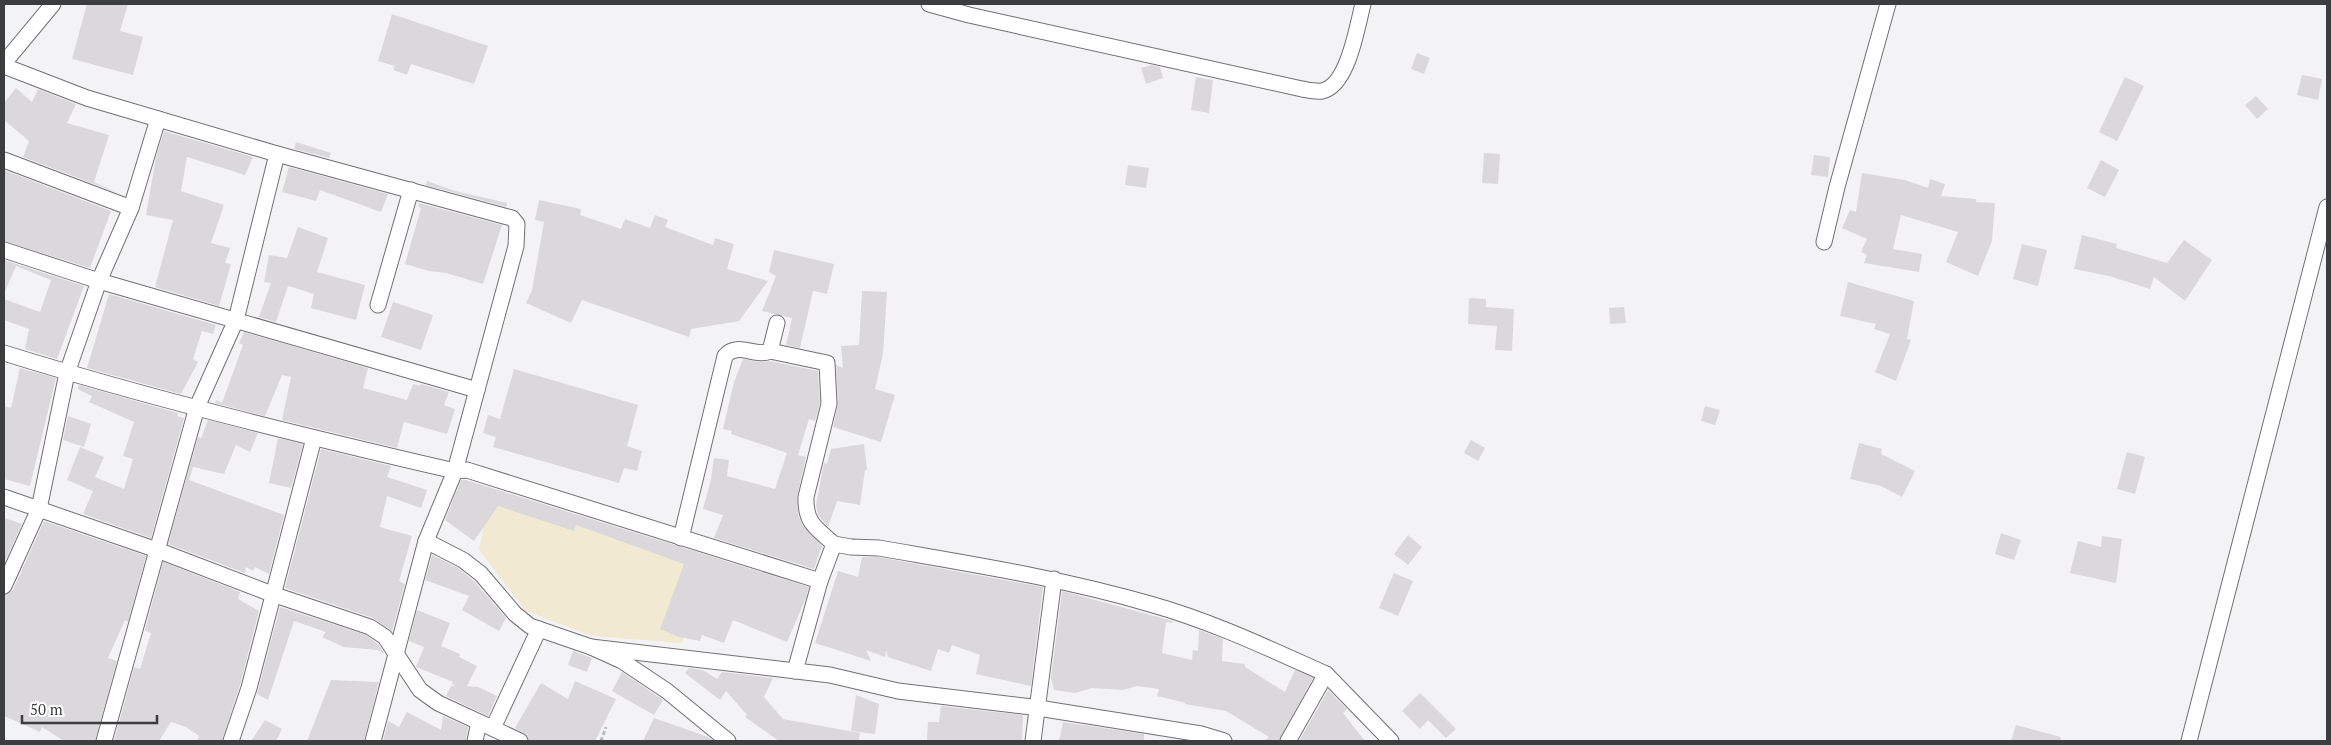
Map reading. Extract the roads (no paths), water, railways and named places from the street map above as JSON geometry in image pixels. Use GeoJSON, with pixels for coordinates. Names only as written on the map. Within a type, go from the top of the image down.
{"type":"FeatureCollection","features":[{"type":"Feature","properties":{"kind":"street"},"geometry":{"type":"LineString","coordinates":[[53,4],[4,64],[87,98],[277,154],[512,218],[517,224],[516,246],[478,390],[455,471],[426,541],[373,741]]}},
{"type":"Feature","properties":{"kind":"street"},"geometry":{"type":"LineString","coordinates":[[929,4],[1045,32],[1293,87],[1321,91],[1334,85],[1340,78],[1354,40],[1363,4]]}},
{"type":"Feature","properties":{"kind":"street"},"geometry":{"type":"LineString","coordinates":[[1824,242],[1837,186],[1888,4]]}},
{"type":"Feature","properties":{"kind":"street"},"geometry":{"type":"LineString","coordinates":[[4,586],[39,509],[67,373],[98,281],[131,208],[158,119]]}},
{"type":"Feature","properties":{"kind":"street"},"geometry":{"type":"LineString","coordinates":[[104,741],[197,407],[236,320],[277,154]]}},
{"type":"Feature","properties":{"kind":"street"},"geometry":{"type":"LineString","coordinates":[[4,160],[131,208]]}},
{"type":"Feature","properties":{"kind":"street"},"geometry":{"type":"LineString","coordinates":[[378,305],[412,190]]}},
{"type":"Feature","properties":{"kind":"street"},"geometry":{"type":"LineString","coordinates":[[2189,741],[2327,207]]}},
{"type":"Feature","properties":{"kind":"street"},"geometry":{"type":"LineString","coordinates":[[4,250],[98,281],[478,390]]}},
{"type":"Feature","properties":{"kind":"street"},"geometry":{"type":"LineString","coordinates":[[770,351],[777,323]]}},
{"type":"Feature","properties":{"kind":"street"},"geometry":{"type":"LineString","coordinates":[[681,538],[725,356],[729,351],[736,349],[762,353],[770,351],[827,363],[828,404],[806,497],[806,511],[811,524],[834,544],[879,548],[1054,579],[1151,604],[1212,625],[1326,674],[1391,741]]}},
{"type":"Feature","properties":{"kind":"street"},"geometry":{"type":"LineString","coordinates":[[4,353],[67,373],[314,438],[455,471],[467,470],[820,582]]}},
{"type":"Feature","properties":{"kind":"street"},"geometry":{"type":"LineString","coordinates":[[231,741],[249,688],[314,438]]}},
{"type":"Feature","properties":{"kind":"street"},"geometry":{"type":"LineString","coordinates":[[4,497],[156,550],[272,594],[370,626],[386,637],[420,690],[438,703],[520,741]]}},
{"type":"Feature","properties":{"kind":"street"},"geometry":{"type":"LineString","coordinates":[[426,541],[469,565],[481,574],[515,614],[530,626],[591,647],[622,661],[667,691],[728,741]]}},
{"type":"Feature","properties":{"kind":"street"},"geometry":{"type":"LineString","coordinates":[[795,671],[820,582],[834,544]]}},
{"type":"Feature","properties":{"kind":"street"},"geometry":{"type":"LineString","coordinates":[[1032,741],[1054,579]]}},
{"type":"Feature","properties":{"kind":"street"},"geometry":{"type":"LineString","coordinates":[[475,741],[486,725],[539,629]]}},
{"type":"Feature","properties":{"kind":"street"},"geometry":{"type":"LineString","coordinates":[[591,647],[830,675],[898,690],[1036,708],[1201,734],[1224,741]]}},
{"type":"Feature","properties":{"kind":"street"},"geometry":{"type":"LineString","coordinates":[[391,670],[408,672]]}},
{"type":"Feature","properties":{"kind":"street"},"geometry":{"type":"LineString","coordinates":[[1288,741],[1326,674]]}}]}
